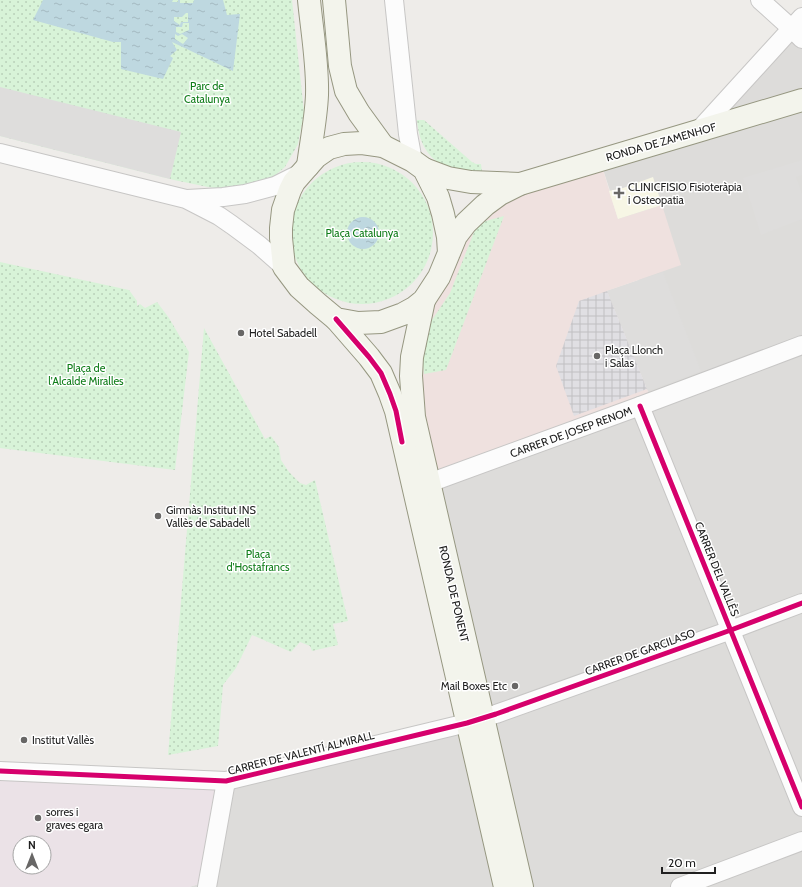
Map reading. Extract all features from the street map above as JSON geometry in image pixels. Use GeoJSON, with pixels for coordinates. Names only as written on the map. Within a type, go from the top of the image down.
{"type":"FeatureCollection","features":[{"type":"Feature","properties":{"kind":"main road"},"geometry":{"type":"LineString","coordinates":[[304,169],[314,129],[317,94],[316,66],[309,0]]}},
{"type":"Feature","properties":{"kind":"main road"},"geometry":{"type":"LineString","coordinates":[[334,0],[340,66],[346,91],[383,146]]}},
{"type":"Feature","properties":{"kind":"main road","name":"RONDA DE ZAMENHOF"},"geometry":{"type":"LineString","coordinates":[[424,300],[439,278],[456,236],[466,223],[485,205],[500,194],[520,184],[802,100]]}},
{"type":"Feature","properties":{"kind":"main road"},"geometry":{"type":"LineString","coordinates":[[284,267],[281,238],[283,210],[294,182],[304,169],[316,157],[329,148],[344,144],[362,143],[383,146]]}},
{"type":"Feature","properties":{"kind":"main road","name":"RONDA DE ZAMENHOF"},"geometry":{"type":"LineString","coordinates":[[383,146],[418,165],[448,178],[471,182],[520,184]]}},
{"type":"Feature","properties":{"kind":"main road"},"geometry":{"type":"LineString","coordinates":[[418,165],[438,197],[444,214],[449,253]]}},
{"type":"Feature","properties":{"kind":"main road","name":"RONDA DE PONENT"},"geometry":{"type":"LineString","coordinates":[[284,267],[299,287],[336,319],[368,357],[381,373],[390,394],[396,411],[475,720],[522,887]]}},
{"type":"Feature","properties":{"kind":"main road"},"geometry":{"type":"LineString","coordinates":[[336,319],[358,324],[381,322],[403,314],[424,300]]}},
{"type":"Feature","properties":{"kind":"main road","name":"RONDA DE PONENT"},"geometry":{"type":"LineString","coordinates":[[424,300],[412,357],[411,376],[414,417],[429,483],[475,720],[505,887]]}},
{"type":"Feature","properties":{"kind":"street"},"geometry":{"type":"LineString","coordinates":[[394,0],[408,134],[418,165]]}},
{"type":"Feature","properties":{"kind":"street"},"geometry":{"type":"LineString","coordinates":[[698,131],[798,28],[760,0]]}},
{"type":"Feature","properties":{"kind":"street"},"geometry":{"type":"LineString","coordinates":[[0,153],[186,199],[219,216],[232,225],[259,245],[284,267]]}},
{"type":"Feature","properties":{"kind":"street"},"geometry":{"type":"LineString","coordinates":[[186,199],[245,194],[276,186],[304,169]]}},
{"type":"Feature","properties":{"kind":"street","name":"CARRER DE JOSEP RENOM"},"geometry":{"type":"LineString","coordinates":[[429,483],[802,345]]}},
{"type":"Feature","properties":{"kind":"street","name":"CARRER DEL VALLÈS"},"geometry":{"type":"LineString","coordinates":[[640,406],[802,807]]}},
{"type":"Feature","properties":{"kind":"street","name":"CARRER DE GARCILASO"},"geometry":{"type":"LineString","coordinates":[[475,720],[731,630],[802,603]]}},
{"type":"Feature","properties":{"kind":"street","name":"CARRER DE VALENTÍ ALMIRALL"},"geometry":{"type":"LineString","coordinates":[[0,771],[226,781],[475,720]]}},
{"type":"Feature","properties":{"kind":"street"},"geometry":{"type":"LineString","coordinates":[[207,887],[226,781]]}},
{"type":"Feature","properties":{"kind":"street"},"geometry":{"type":"LineString","coordinates":[[680,887],[802,841]]}},
{"type":"Feature","properties":{"kind":"shaded area"},"geometry":{"type":"Polygon","coordinates":[[[802,19],[802,887],[189,887],[199,884],[226,781],[467,723],[413,488],[652,401],[607,291],[639,280],[600,160],[698,131],[802,19]]]}},
{"type":"Feature","properties":{"kind":"shaded area"},"geometry":{"type":"Polygon","coordinates":[[[0,87],[181,132],[170,179],[0,136],[0,87]]]}},
{"type":"Feature","properties":{"kind":"shaded area"},"geometry":{"type":"Polygon","coordinates":[[[600,160],[618,219],[662,205],[681,265],[607,291],[652,401],[429,483],[411,376],[439,277],[485,205],[600,160]]]}},
{"type":"Feature","properties":{"kind":"shaded area"},"geometry":{"type":"Polygon","coordinates":[[[802,160],[802,175],[796,177],[802,194],[802,219],[761,235],[743,178],[802,160]]]}},
{"type":"Feature","properties":{"kind":"shaded area"},"geometry":{"type":"Polygon","coordinates":[[[653,177],[662,205],[618,219],[609,191],[623,188],[653,177]]]}},
{"type":"Feature","properties":{"kind":"shaded area"},"geometry":{"type":"Polygon","coordinates":[[[663,272],[701,371],[648,391],[607,291],[663,272]]]}},
{"type":"Feature","properties":{"kind":"shaded area","name":"Plaça Llonch i Salas"},"geometry":{"type":"Polygon","coordinates":[[[607,291],[647,389],[574,416],[556,366],[579,301],[607,291]]]}},
{"type":"Feature","properties":{"kind":"shaded area"},"geometry":{"type":"Polygon","coordinates":[[[0,774],[226,781],[199,884],[189,887],[0,887],[0,774]]]}},
{"type":"Feature","properties":{"kind":"green space","name":"Parc de Catalunya"},"geometry":{"type":"Polygon","coordinates":[[[0,0],[292,0],[304,112],[298,144],[285,167],[265,184],[237,191],[174,180],[0,136],[0,0]]]}},
{"type":"Feature","properties":{"kind":"green space"},"geometry":{"type":"Polygon","coordinates":[[[417,120],[424,120],[472,162],[481,164],[482,172],[460,171],[442,165],[435,160],[424,147],[418,130],[417,120]]]}},
{"type":"Feature","properties":{"kind":"green space","name":"Plaça Catalunya"},"geometry":{"type":"Polygon","coordinates":[[[355,162],[369,162],[396,170],[417,188],[428,206],[432,219],[432,247],[425,267],[407,288],[396,296],[383,301],[369,304],[355,304],[328,296],[307,278],[299,267],[294,254],[291,240],[291,226],[299,199],[317,178],[328,170],[341,165],[355,162]]]}},
{"type":"Feature","properties":{"kind":"green space"},"geometry":{"type":"Polygon","coordinates":[[[504,216],[446,370],[424,374],[422,356],[430,323],[450,293],[474,232],[482,222],[504,216]]]}},
{"type":"Feature","properties":{"kind":"green space","name":"Plaça de l'Alcalde Miralles"},"geometry":{"type":"Polygon","coordinates":[[[0,262],[129,290],[137,301],[137,306],[140,304],[145,308],[157,302],[169,318],[189,352],[175,470],[0,448],[0,262]]]}},
{"type":"Feature","properties":{"kind":"green space","name":"Plaça d'Hostafrancs"},"geometry":{"type":"Polygon","coordinates":[[[204,328],[265,439],[271,436],[279,447],[281,460],[289,472],[300,483],[306,485],[315,480],[348,621],[333,624],[338,645],[312,651],[310,646],[300,642],[291,652],[252,635],[236,668],[223,685],[218,746],[168,755],[204,328]]]}},
{"type":"Feature","properties":{"kind":"water"},"geometry":{"type":"Polygon","coordinates":[[[43,0],[173,0],[172,2],[178,2],[178,0],[180,0],[180,3],[193,3],[194,0],[223,0],[227,15],[240,14],[233,71],[172,42],[177,50],[170,56],[173,58],[163,79],[121,69],[121,42],[113,42],[33,20],[43,0]],[[188,13],[182,17],[174,17],[174,21],[180,25],[181,22],[188,22],[188,13]],[[183,23],[182,27],[176,27],[176,32],[180,34],[189,30],[189,23],[183,23]],[[175,34],[175,39],[183,44],[188,38],[182,34],[178,36],[175,34]]]}},
{"type":"Feature","properties":{"kind":"water"},"geometry":{"type":"Polygon","coordinates":[[[360,217],[366,217],[375,221],[379,233],[375,245],[366,249],[360,249],[351,245],[347,236],[347,230],[351,221],[360,217]]]}},
{"type":"Feature","properties":{"kind":"cycle path"},"geometry":{"type":"LineString","coordinates":[[336,319],[381,373],[396,411],[402,442]]}},
{"type":"Feature","properties":{"kind":"cycle path"},"geometry":{"type":"LineString","coordinates":[[640,406],[802,807]]}},
{"type":"Feature","properties":{"kind":"cycle path"},"geometry":{"type":"LineString","coordinates":[[0,771],[226,781],[467,723],[731,630],[802,603]]}},
{"type":"Feature","properties":{"kind":"place","name":"CLINICFISIO Fisioteràpia i Osteopatia"},"geometry":{"type":"Point","coordinates":[619,193]}},
{"type":"Feature","properties":{"kind":"place","name":"Hotel Sabadell"},"geometry":{"type":"Point","coordinates":[241,333]}},
{"type":"Feature","properties":{"kind":"place","name":"Plaça Llonch i Salas"},"geometry":{"type":"Point","coordinates":[597,356]}},
{"type":"Feature","properties":{"kind":"place","name":"Gimnàs Institut INS Vallès de Sabadell"},"geometry":{"type":"Point","coordinates":[158,516]}},
{"type":"Feature","properties":{"kind":"place","name":"Mail Boxes Etc"},"geometry":{"type":"Point","coordinates":[515,686]}},
{"type":"Feature","properties":{"kind":"place","name":"Institut Vallès"},"geometry":{"type":"Point","coordinates":[24,740]}},
{"type":"Feature","properties":{"kind":"place","name":"sorres i graves egara"},"geometry":{"type":"Point","coordinates":[38,818]}}]}
